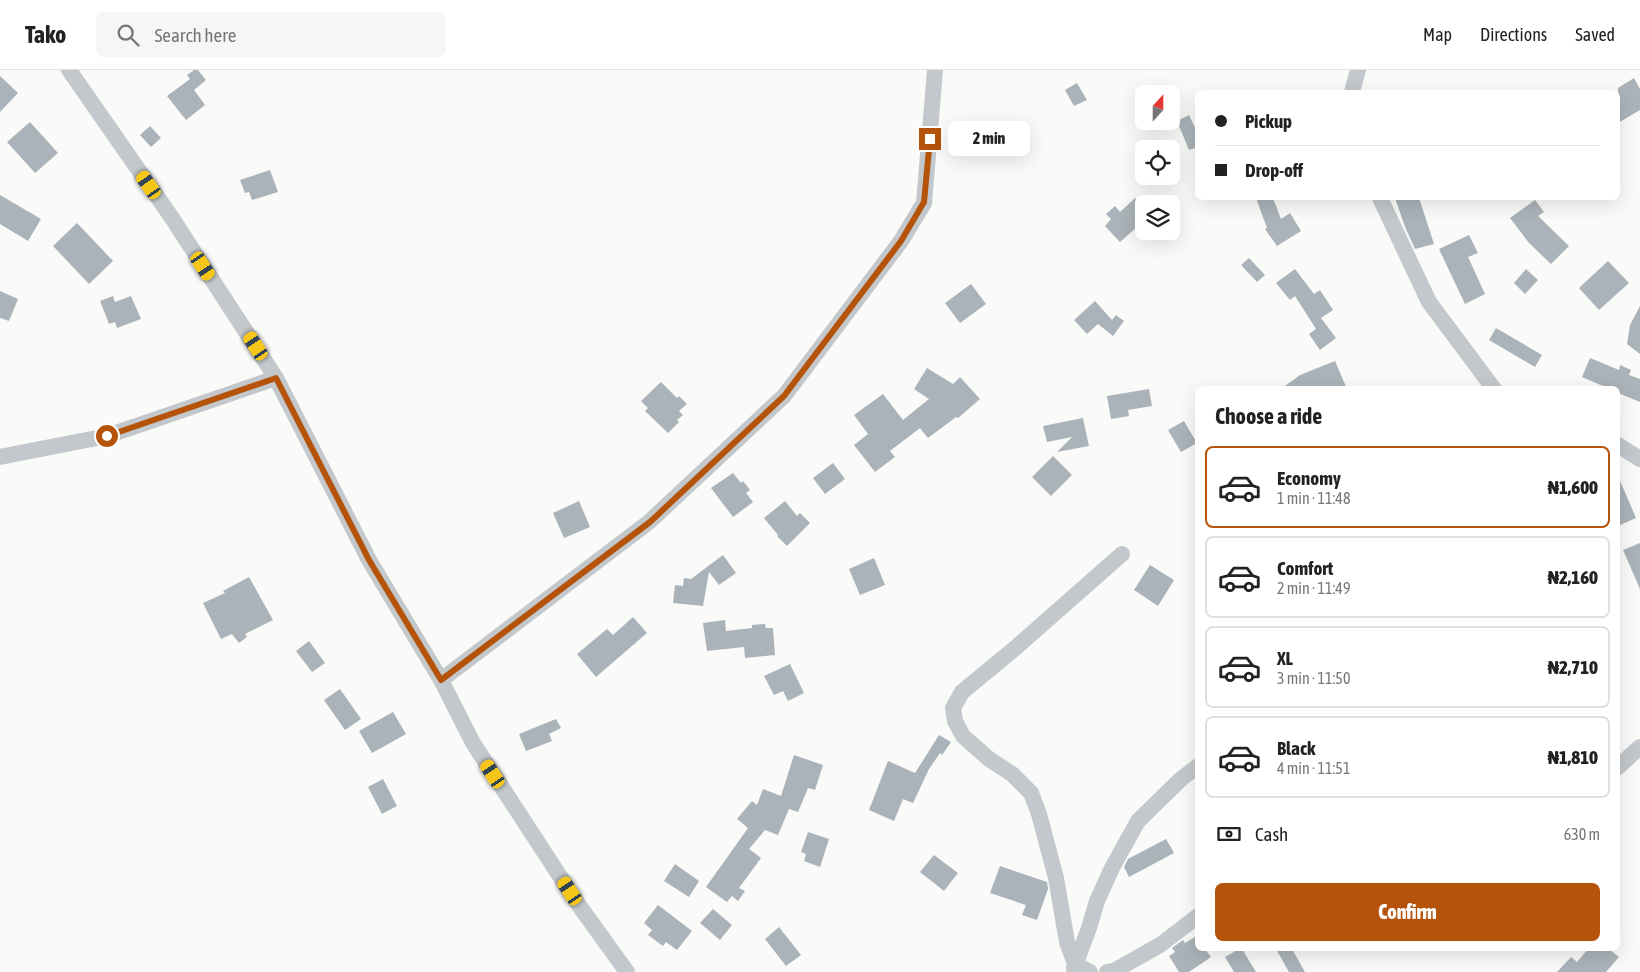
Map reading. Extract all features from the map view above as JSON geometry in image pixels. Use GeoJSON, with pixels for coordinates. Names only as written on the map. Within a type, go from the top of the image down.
{"type":"FeatureCollection","features":[{"type":"Feature","properties":{"kind":"street"},"geometry":{"type":"LineString","coordinates":[[70,70],[172,218],[276,378],[369,560],[441,680],[473,743],[578,904],[626,972]]}},
{"type":"Feature","properties":{"kind":"street"},"geometry":{"type":"LineString","coordinates":[[441,680],[650,522],[784,396],[901,241],[924,202],[934,70]]}},
{"type":"Feature","properties":{"kind":"street"},"geometry":{"type":"LineString","coordinates":[[1353,90],[1358,70]]}},
{"type":"Feature","properties":{"kind":"street"},"geometry":{"type":"LineString","coordinates":[[1381,200],[1430,302],[1492,386]]}},
{"type":"Feature","properties":{"kind":"street"},"geometry":{"type":"LineString","coordinates":[[0,458],[107,436],[276,378]]}},
{"type":"Feature","properties":{"kind":"street"},"geometry":{"type":"LineString","coordinates":[[1620,446],[1640,459]]}},
{"type":"Feature","properties":{"kind":"street"},"geometry":{"type":"LineString","coordinates":[[1074,968],[1067,942],[1056,878],[1039,814],[1031,793],[1012,774],[989,760],[963,736],[954,721],[953,708],[962,692],[1013,650],[1122,554]]}},
{"type":"Feature","properties":{"kind":"street"},"geometry":{"type":"LineString","coordinates":[[1620,765],[1640,747]]}},
{"type":"Feature","properties":{"kind":"street"},"geometry":{"type":"LineString","coordinates":[[1074,968],[1101,892],[1138,820],[1180,779],[1195,768]]}},
{"type":"Feature","properties":{"kind":"street"},"geometry":{"type":"LineString","coordinates":[[1107,972],[1114,971],[1160,945],[1195,918]]}},
{"type":"Feature","properties":{"kind":"street"},"geometry":{"type":"LineString","coordinates":[[1074,968],[1090,972]]}},
{"type":"Feature","properties":{"kind":"building"},"geometry":{"type":"Polygon","coordinates":[[[194,70],[198,70],[206,80],[194,90],[205,105],[186,120],[167,96],[190,79],[187,75],[194,70]]]}},
{"type":"Feature","properties":{"kind":"building"},"geometry":{"type":"Polygon","coordinates":[[[0,76],[18,93],[0,112],[0,76]]]}},
{"type":"Feature","properties":{"kind":"building"},"geometry":{"type":"Polygon","coordinates":[[[1634,78],[1640,89],[1640,110],[1620,122],[1620,90],[1618,88],[1634,78]]]}},
{"type":"Feature","properties":{"kind":"building"},"geometry":{"type":"Polygon","coordinates":[[[1077,83],[1087,100],[1074,106],[1065,90],[1077,83]]]}},
{"type":"Feature","properties":{"kind":"building"},"geometry":{"type":"Polygon","coordinates":[[[1189,115],[1195,128],[1195,148],[1189,150],[1180,128],[1180,120],[1189,115]]]}},
{"type":"Feature","properties":{"kind":"building"},"geometry":{"type":"Polygon","coordinates":[[[30,122],[58,153],[35,173],[7,142],[30,122]]]}},
{"type":"Feature","properties":{"kind":"building"},"geometry":{"type":"Polygon","coordinates":[[[150,126],[161,138],[151,147],[140,135],[150,126]]]}},
{"type":"Feature","properties":{"kind":"building"},"geometry":{"type":"Polygon","coordinates":[[[270,170],[278,192],[252,200],[249,192],[245,193],[240,180],[270,170]]]}},
{"type":"Feature","properties":{"kind":"building"},"geometry":{"type":"Polygon","coordinates":[[[0,195],[41,219],[28,241],[0,224],[0,195]]]}},
{"type":"Feature","properties":{"kind":"building"},"geometry":{"type":"Polygon","coordinates":[[[1135,198],[1135,229],[1120,242],[1105,226],[1111,219],[1106,214],[1115,206],[1120,212],[1135,198]]]}},
{"type":"Feature","properties":{"kind":"building"},"geometry":{"type":"Polygon","coordinates":[[[1257,200],[1274,200],[1281,219],[1290,213],[1301,231],[1277,246],[1265,229],[1267,228],[1257,200]]]}},
{"type":"Feature","properties":{"kind":"building"},"geometry":{"type":"Polygon","coordinates":[[[1396,200],[1420,200],[1434,244],[1415,249],[1396,200]]]}},
{"type":"Feature","properties":{"kind":"building"},"geometry":{"type":"Polygon","coordinates":[[[1535,200],[1544,212],[1538,216],[1569,246],[1551,264],[1529,243],[1510,218],[1535,200]]]}},
{"type":"Feature","properties":{"kind":"building"},"geometry":{"type":"Polygon","coordinates":[[[77,223],[113,261],[89,284],[53,246],[77,223]]]}},
{"type":"Feature","properties":{"kind":"building"},"geometry":{"type":"Polygon","coordinates":[[[1469,235],[1478,253],[1468,257],[1485,294],[1465,304],[1439,249],[1469,235]]]}},
{"type":"Feature","properties":{"kind":"building"},"geometry":{"type":"Polygon","coordinates":[[[1249,258],[1265,275],[1257,282],[1241,265],[1249,258]]]}},
{"type":"Feature","properties":{"kind":"building"},"geometry":{"type":"Polygon","coordinates":[[[1608,261],[1629,283],[1599,310],[1579,288],[1608,261]]]}},
{"type":"Feature","properties":{"kind":"building"},"geometry":{"type":"Polygon","coordinates":[[[1295,269],[1314,294],[1320,290],[1333,310],[1321,318],[1336,338],[1320,350],[1309,334],[1316,329],[1295,296],[1290,300],[1276,283],[1295,269]]]}},
{"type":"Feature","properties":{"kind":"building"},"geometry":{"type":"Polygon","coordinates":[[[1526,269],[1538,280],[1525,294],[1514,283],[1526,269]]]}},
{"type":"Feature","properties":{"kind":"building"},"geometry":{"type":"Polygon","coordinates":[[[971,284],[986,304],[960,323],[945,303],[971,284]]]}},
{"type":"Feature","properties":{"kind":"building"},"geometry":{"type":"Polygon","coordinates":[[[0,291],[18,299],[9,321],[0,318],[0,291]]]}},
{"type":"Feature","properties":{"kind":"building"},"geometry":{"type":"Polygon","coordinates":[[[113,296],[115,302],[131,296],[141,319],[117,328],[115,322],[109,324],[100,301],[113,296]]]}},
{"type":"Feature","properties":{"kind":"building"},"geometry":{"type":"Polygon","coordinates":[[[1095,301],[1112,320],[1116,315],[1124,321],[1113,336],[1098,324],[1087,334],[1074,320],[1095,301]]]}},
{"type":"Feature","properties":{"kind":"building"},"geometry":{"type":"Polygon","coordinates":[[[1640,306],[1640,354],[1627,344],[1630,325],[1640,306]]]}},
{"type":"Feature","properties":{"kind":"building"},"geometry":{"type":"Polygon","coordinates":[[[1496,328],[1542,355],[1535,367],[1489,340],[1496,328]]]}},
{"type":"Feature","properties":{"kind":"building"},"geometry":{"type":"Polygon","coordinates":[[[1590,358],[1619,370],[1620,365],[1631,370],[1629,375],[1640,379],[1640,402],[1620,394],[1620,386],[1603,386],[1582,377],[1590,358]]]}},
{"type":"Feature","properties":{"kind":"building"},"geometry":{"type":"Polygon","coordinates":[[[1335,361],[1346,386],[1285,386],[1300,375],[1335,361]]]}},
{"type":"Feature","properties":{"kind":"building"},"geometry":{"type":"Polygon","coordinates":[[[927,368],[953,384],[960,377],[980,399],[958,418],[956,417],[928,438],[920,428],[890,451],[895,457],[875,472],[854,445],[868,434],[854,415],[883,394],[903,420],[929,399],[914,389],[927,368]]]}},
{"type":"Feature","properties":{"kind":"building"},"geometry":{"type":"Polygon","coordinates":[[[661,382],[677,398],[679,396],[687,404],[679,411],[683,415],[677,420],[679,422],[668,433],[645,411],[648,408],[641,401],[661,382]]]}},
{"type":"Feature","properties":{"kind":"building"},"geometry":{"type":"Polygon","coordinates":[[[1149,389],[1152,406],[1128,410],[1129,416],[1111,419],[1107,396],[1149,389]]]}},
{"type":"Feature","properties":{"kind":"building"},"geometry":{"type":"Polygon","coordinates":[[[1083,418],[1089,446],[1057,452],[1072,437],[1047,442],[1043,426],[1083,418]]]}},
{"type":"Feature","properties":{"kind":"building"},"geometry":{"type":"Polygon","coordinates":[[[1184,421],[1195,440],[1195,444],[1181,452],[1168,430],[1184,421]]]}},
{"type":"Feature","properties":{"kind":"building"},"geometry":{"type":"Polygon","coordinates":[[[1053,456],[1072,475],[1051,496],[1032,477],[1053,456]]]}},
{"type":"Feature","properties":{"kind":"building"},"geometry":{"type":"Polygon","coordinates":[[[833,463],[845,479],[825,494],[813,478],[833,463]]]}},
{"type":"Feature","properties":{"kind":"building"},"geometry":{"type":"Polygon","coordinates":[[[733,473],[750,490],[746,493],[753,502],[733,517],[711,488],[733,473]]]}},
{"type":"Feature","properties":{"kind":"building"},"geometry":{"type":"Polygon","coordinates":[[[1620,481],[1636,518],[1620,525],[1620,481]]]}},
{"type":"Feature","properties":{"kind":"building"},"geometry":{"type":"Polygon","coordinates":[[[579,501],[590,527],[564,538],[553,513],[579,501]]]}},
{"type":"Feature","properties":{"kind":"building"},"geometry":{"type":"Polygon","coordinates":[[[785,501],[797,516],[800,513],[810,523],[787,546],[764,518],[785,501]]]}},
{"type":"Feature","properties":{"kind":"building"},"geometry":{"type":"Polygon","coordinates":[[[1640,543],[1640,589],[1623,550],[1640,543]]]}},
{"type":"Feature","properties":{"kind":"building"},"geometry":{"type":"Polygon","coordinates":[[[723,555],[736,573],[719,585],[709,572],[703,606],[673,603],[675,585],[683,586],[684,578],[691,579],[723,555]]]}},
{"type":"Feature","properties":{"kind":"building"},"geometry":{"type":"Polygon","coordinates":[[[874,558],[885,585],[860,595],[849,569],[874,558]]]}},
{"type":"Feature","properties":{"kind":"building"},"geometry":{"type":"Polygon","coordinates":[[[1150,565],[1174,580],[1158,606],[1134,590],[1150,565]]]}},
{"type":"Feature","properties":{"kind":"building"},"geometry":{"type":"Polygon","coordinates":[[[249,577],[273,620],[245,634],[247,637],[239,643],[232,634],[221,639],[203,603],[225,593],[223,591],[249,577]]]}},
{"type":"Feature","properties":{"kind":"building"},"geometry":{"type":"Polygon","coordinates":[[[633,617],[647,633],[596,677],[577,654],[607,629],[613,635],[633,617]]]}},
{"type":"Feature","properties":{"kind":"building"},"geometry":{"type":"Polygon","coordinates":[[[725,620],[726,631],[752,628],[752,625],[765,624],[766,628],[773,628],[775,655],[745,658],[744,647],[707,651],[703,623],[725,620]]]}},
{"type":"Feature","properties":{"kind":"building"},"geometry":{"type":"Polygon","coordinates":[[[309,641],[325,663],[312,672],[296,651],[309,641]]]}},
{"type":"Feature","properties":{"kind":"building"},"geometry":{"type":"Polygon","coordinates":[[[790,664],[804,693],[788,701],[783,691],[774,695],[764,676],[790,664]]]}},
{"type":"Feature","properties":{"kind":"building"},"geometry":{"type":"Polygon","coordinates":[[[340,689],[361,719],[345,730],[324,700],[340,689]]]}},
{"type":"Feature","properties":{"kind":"building"},"geometry":{"type":"Polygon","coordinates":[[[393,712],[406,734],[372,753],[359,731],[393,712]]]}},
{"type":"Feature","properties":{"kind":"building"},"geometry":{"type":"Polygon","coordinates":[[[556,719],[561,728],[549,734],[552,741],[526,751],[519,734],[556,719]]]}},
{"type":"Feature","properties":{"kind":"building"},"geometry":{"type":"Polygon","coordinates":[[[939,735],[951,742],[942,755],[940,753],[929,769],[913,803],[903,799],[894,821],[869,810],[888,761],[915,773],[939,735]]]}},
{"type":"Feature","properties":{"kind":"building"},"geometry":{"type":"Polygon","coordinates":[[[794,755],[823,765],[815,790],[808,788],[798,812],[789,809],[778,835],[765,830],[749,849],[761,858],[739,888],[745,891],[738,901],[732,896],[727,902],[706,887],[748,828],[737,819],[752,801],[757,805],[763,789],[781,796],[794,755]]]}},
{"type":"Feature","properties":{"kind":"building"},"geometry":{"type":"Polygon","coordinates":[[[383,779],[397,806],[382,814],[368,787],[383,779]]]}},
{"type":"Feature","properties":{"kind":"building"},"geometry":{"type":"Polygon","coordinates":[[[808,832],[829,839],[820,867],[804,861],[806,854],[801,852],[808,832]]]}},
{"type":"Feature","properties":{"kind":"building"},"geometry":{"type":"Polygon","coordinates":[[[1166,839],[1174,853],[1129,877],[1124,867],[1128,859],[1166,839]]]}},
{"type":"Feature","properties":{"kind":"building"},"geometry":{"type":"Polygon","coordinates":[[[934,855],[958,873],[944,891],[920,872],[934,855]]]}},
{"type":"Feature","properties":{"kind":"building"},"geometry":{"type":"Polygon","coordinates":[[[675,864],[699,881],[689,897],[664,881],[675,864]]]}},
{"type":"Feature","properties":{"kind":"building"},"geometry":{"type":"Polygon","coordinates":[[[1000,866],[1047,882],[1048,889],[1037,920],[1022,915],[1026,905],[990,893],[1000,866]]]}},
{"type":"Feature","properties":{"kind":"building"},"geometry":{"type":"Polygon","coordinates":[[[658,905],[692,931],[677,950],[666,942],[663,946],[648,935],[652,930],[644,923],[658,905]]]}},
{"type":"Feature","properties":{"kind":"building"},"geometry":{"type":"Polygon","coordinates":[[[713,909],[732,925],[720,940],[700,923],[713,909]]]}},
{"type":"Feature","properties":{"kind":"building"},"geometry":{"type":"Polygon","coordinates":[[[779,927],[801,955],[786,966],[765,939],[779,927]]]}},
{"type":"Feature","properties":{"kind":"building"},"geometry":{"type":"Polygon","coordinates":[[[1195,937],[1195,951],[1206,951],[1211,957],[1189,972],[1179,972],[1169,956],[1175,952],[1172,948],[1183,940],[1185,943],[1195,937]]]}},
{"type":"Feature","properties":{"kind":"building"},"geometry":{"type":"Polygon","coordinates":[[[1236,951],[1243,951],[1256,972],[1234,972],[1225,957],[1236,951]]]}},
{"type":"Feature","properties":{"kind":"building"},"geometry":{"type":"Polygon","coordinates":[[[1277,951],[1293,951],[1305,972],[1289,972],[1277,951]]]}},
{"type":"Feature","properties":{"kind":"building"},"geometry":{"type":"Polygon","coordinates":[[[1586,951],[1612,951],[1619,957],[1606,972],[1557,972],[1571,957],[1577,962],[1586,951]]]}},
{"type":"Feature","properties":{"kind":"route"},"geometry":{"type":"LineString","coordinates":[[107,436],[276,378],[369,560],[441,680],[650,522],[784,396],[901,241],[924,202],[930,139]]}}]}
